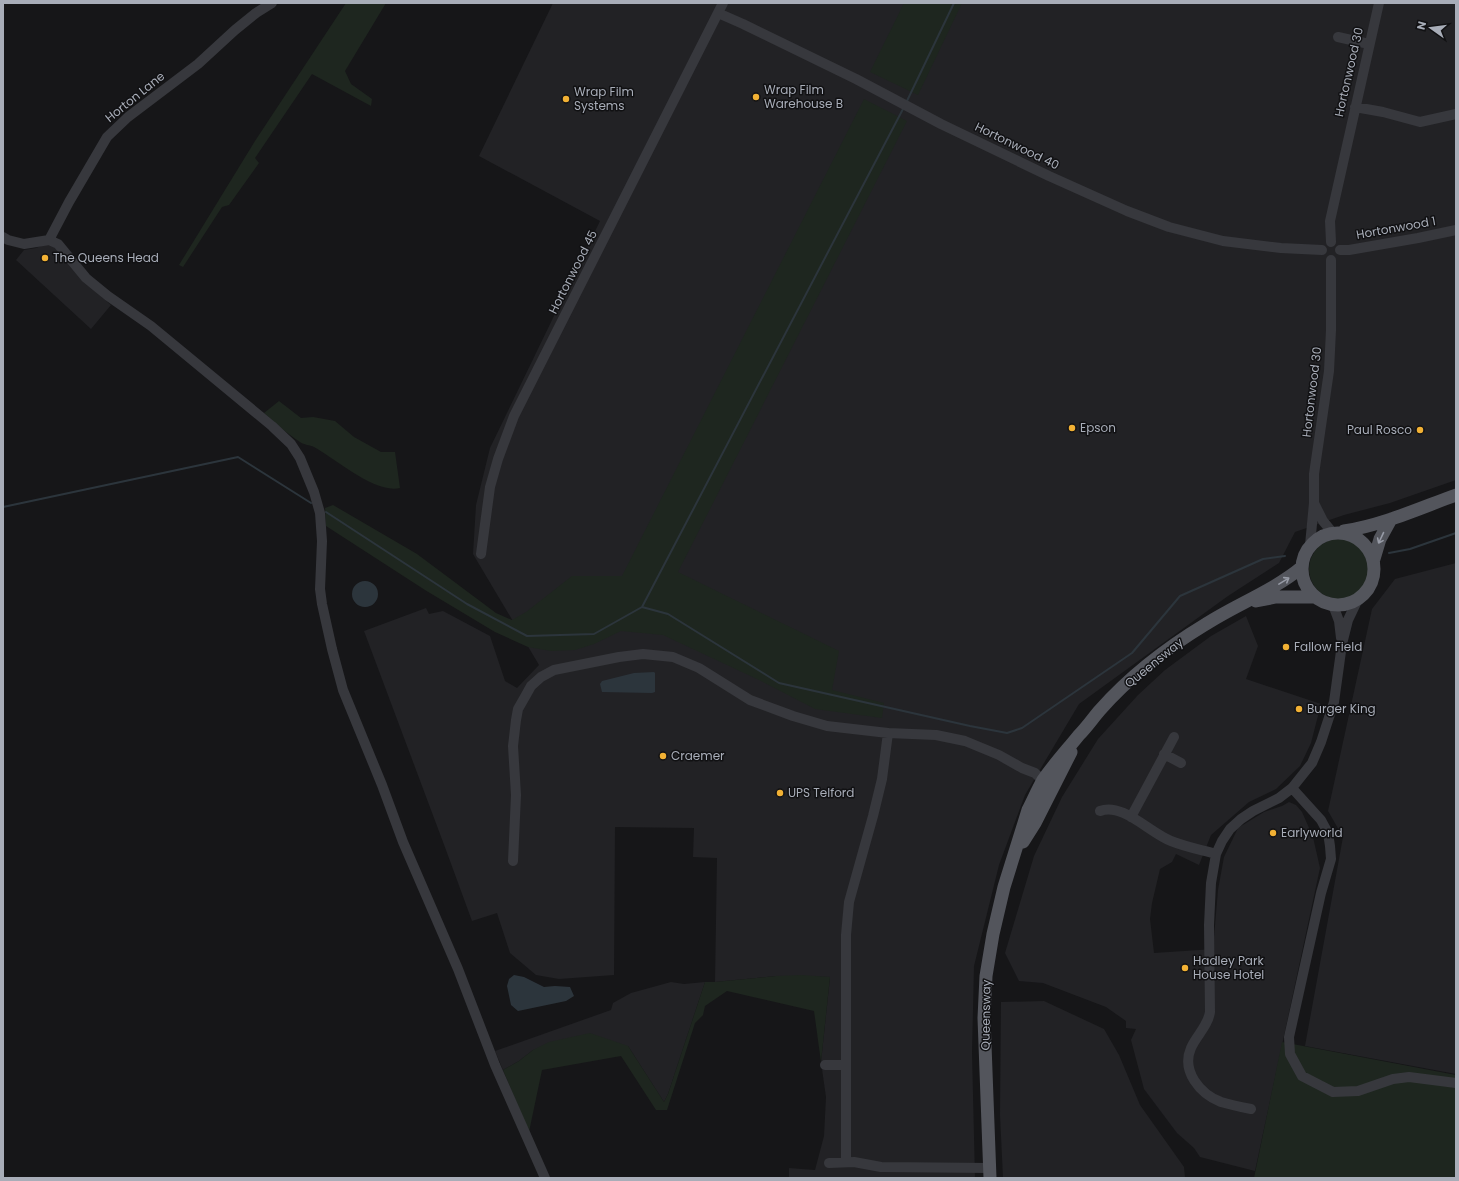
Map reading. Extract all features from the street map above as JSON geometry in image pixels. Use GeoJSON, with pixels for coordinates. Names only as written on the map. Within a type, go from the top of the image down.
{"type":"FeatureCollection","features":[{"type":"Feature","properties":{"kind":"main road"},"geometry":{"type":"LineString","coordinates":[[1392,519],[1380,539],[1374,559],[1375,568],[1372,584],[1368,591],[1358,599],[1346,604],[1333,605],[1315,597],[1308,589],[1303,578],[1302,567],[1304,556],[1310,545],[1316,539],[1336,532],[1359,529],[1392,519],[1456,494]]}},
{"type":"Feature","properties":{"kind":"main road"},"geometry":{"type":"LineString","coordinates":[[1336,532],[1354,535],[1366,545],[1374,559]]}},
{"type":"Feature","properties":{"kind":"main road","name":"Queensway"},"geometry":{"type":"LineString","coordinates":[[990,1173],[984,1044],[984,998],[993,934],[1004,887],[1014,856],[1035,823],[1048,784],[1080,735],[1101,709],[1148,665],[1192,632],[1286,580],[1302,567]]}},
{"type":"Feature","properties":{"kind":"main road","name":"Queensway"},"geometry":{"type":"LineString","coordinates":[[1240,605],[1276,597],[1315,597]]}},
{"type":"Feature","properties":{"kind":"street","name":"Horton Lane"},"geometry":{"type":"LineString","coordinates":[[49,240],[69,202],[107,137],[128,117],[198,64],[251,17],[272,3]]}},
{"type":"Feature","properties":{"kind":"street","name":"Hortonwood 45"},"geometry":{"type":"LineString","coordinates":[[481,554],[490,487],[498,459],[514,416],[723,3]]}},
{"type":"Feature","properties":{"kind":"street","name":"Hortonwood 30"},"geometry":{"type":"LineString","coordinates":[[1331,242],[1330,221],[1379,3]]}},
{"type":"Feature","properties":{"kind":"street","name":"Hortonwood 40"},"geometry":{"type":"LineString","coordinates":[[718,12],[1078,190],[1127,211],[1169,227],[1223,241],[1281,248],[1322,250]]}},
{"type":"Feature","properties":{"kind":"street"},"geometry":{"type":"LineString","coordinates":[[1338,37],[1369,44]]}},
{"type":"Feature","properties":{"kind":"street"},"geometry":{"type":"LineString","coordinates":[[1355,107],[1383,112],[1420,122],[1456,114]]}},
{"type":"Feature","properties":{"kind":"street","name":"Hortonwood 1"},"geometry":{"type":"LineString","coordinates":[[1340,250],[1349,250],[1456,230]]}},
{"type":"Feature","properties":{"kind":"street"},"geometry":{"type":"LineString","coordinates":[[3,237],[8,240],[24,244],[49,240],[58,244],[86,278],[151,326],[282,435],[291,444],[300,458],[314,492],[320,513],[322,542],[320,589],[332,649],[343,690],[382,785],[403,842],[458,969],[495,1065],[545,1178]]}},
{"type":"Feature","properties":{"kind":"street"},"geometry":{"type":"LineString","coordinates":[[1326,243],[1336,243],[1340,250],[1339,256],[1331,260],[1325,258],[1322,250],[1326,243]]}},
{"type":"Feature","properties":{"kind":"street","name":"Hortonwood 30"},"geometry":{"type":"LineString","coordinates":[[1310,545],[1314,503],[1314,474],[1329,371],[1331,330],[1331,260]]}},
{"type":"Feature","properties":{"kind":"street","name":"Hortonwood 30"},"geometry":{"type":"LineString","coordinates":[[1314,503],[1323,521],[1336,532]]}},
{"type":"Feature","properties":{"kind":"street"},"geometry":{"type":"LineString","coordinates":[[1251,1109],[1222,1102],[1206,1093],[1194,1079],[1189,1066],[1191,1049],[1207,1022],[1210,1012],[1209,925],[1211,883],[1216,854],[1230,829],[1252,811],[1279,798],[1292,788],[1307,770],[1318,752],[1334,702],[1342,644],[1350,616],[1358,599]]}},
{"type":"Feature","properties":{"kind":"street"},"geometry":{"type":"LineString","coordinates":[[1333,605],[1339,621],[1342,644]]}},
{"type":"Feature","properties":{"kind":"street"},"geometry":{"type":"LineString","coordinates":[[513,861],[516,794],[513,746],[518,709],[531,686],[541,677],[554,670],[574,665],[643,654],[673,657],[699,668],[750,700],[793,716],[827,726],[888,733],[936,735],[965,741],[999,755],[1022,768],[1032,778],[1048,784]]}},
{"type":"Feature","properties":{"kind":"street"},"geometry":{"type":"LineString","coordinates":[[846,1162],[846,935],[849,902],[882,779],[888,733]]}},
{"type":"Feature","properties":{"kind":"street"},"geometry":{"type":"LineString","coordinates":[[1131,818],[1164,754],[1174,738]]}},
{"type":"Feature","properties":{"kind":"street"},"geometry":{"type":"LineString","coordinates":[[1164,754],[1181,763]]}},
{"type":"Feature","properties":{"kind":"street"},"geometry":{"type":"LineString","coordinates":[[1292,788],[1321,820],[1328,833],[1331,858],[1321,893],[1288,1037],[1290,1054],[1302,1076],[1333,1092],[1358,1090],[1393,1079],[1409,1077],[1456,1083]]}},
{"type":"Feature","properties":{"kind":"street"},"geometry":{"type":"LineString","coordinates":[[1100,811],[1110,808],[1120,812],[1171,841],[1216,854]]}},
{"type":"Feature","properties":{"kind":"street"},"geometry":{"type":"LineString","coordinates":[[825,1065],[846,1065]]}},
{"type":"Feature","properties":{"kind":"street"},"geometry":{"type":"LineString","coordinates":[[829,1163],[846,1162],[881,1167],[990,1173]]}},
{"type":"Feature","properties":{"kind":"shaded area"},"geometry":{"type":"Polygon","coordinates":[[[346,3],[386,3],[345,71],[351,84],[372,99],[371,106],[312,74],[255,158],[259,163],[229,205],[222,207],[183,267],[179,265],[255,141],[346,3]]]}},
{"type":"Feature","properties":{"kind":"shaded area"},"geometry":{"type":"Polygon","coordinates":[[[553,3],[1456,3],[1456,480],[1390,503],[1344,515],[1295,532],[1279,563],[1228,596],[1079,704],[1025,795],[999,865],[974,966],[972,1053],[975,1178],[789,1178],[789,1168],[815,1170],[824,1136],[826,1097],[821,1062],[830,977],[776,976],[715,982],[717,858],[693,857],[694,828],[615,827],[614,975],[559,979],[536,975],[510,953],[497,913],[472,921],[364,631],[426,608],[429,614],[443,611],[490,636],[505,681],[517,688],[539,665],[473,554],[476,505],[490,448],[600,221],[479,156],[553,3]]]}},
{"type":"Feature","properties":{"kind":"shaded area"},"geometry":{"type":"Polygon","coordinates":[[[904,3],[962,3],[918,95],[870,72],[904,3]]]}},
{"type":"Feature","properties":{"kind":"shaded area"},"geometry":{"type":"Polygon","coordinates":[[[864,99],[907,121],[678,572],[839,651],[832,690],[884,703],[882,718],[815,709],[759,680],[663,635],[621,631],[594,644],[575,650],[551,651],[528,647],[495,632],[425,590],[326,526],[325,508],[333,505],[417,554],[496,613],[512,620],[526,612],[572,576],[622,576],[864,99]]]}},
{"type":"Feature","properties":{"kind":"shaded area"},"geometry":{"type":"Polygon","coordinates":[[[50,242],[96,292],[111,305],[91,329],[16,260],[24,250],[36,248],[50,242]]]}},
{"type":"Feature","properties":{"kind":"shaded area"},"geometry":{"type":"Polygon","coordinates":[[[279,401],[301,418],[313,417],[335,421],[354,437],[381,452],[395,452],[400,488],[379,486],[368,481],[323,452],[295,439],[264,413],[279,401]]]}},
{"type":"Feature","properties":{"kind":"shaded area"},"geometry":{"type":"Polygon","coordinates":[[[1333,539],[1345,539],[1356,544],[1364,552],[1369,563],[1367,581],[1356,594],[1345,599],[1333,599],[1322,594],[1314,586],[1309,575],[1309,563],[1314,552],[1322,544],[1333,539]]]}},
{"type":"Feature","properties":{"kind":"shaded area"},"geometry":{"type":"Polygon","coordinates":[[[1456,563],[1456,1074],[1305,1046],[1343,837],[1328,811],[1372,609],[1395,579],[1456,563]]]}},
{"type":"Feature","properties":{"kind":"shaded area"},"geometry":{"type":"Polygon","coordinates":[[[365,581],[374,585],[378,594],[374,603],[365,607],[356,603],[352,594],[356,585],[365,581]]]}},
{"type":"Feature","properties":{"kind":"shaded area"},"geometry":{"type":"Polygon","coordinates":[[[1246,616],[1258,646],[1246,679],[1321,704],[1311,743],[1300,766],[1276,789],[1249,802],[1211,835],[1199,865],[1176,854],[1172,862],[1160,869],[1150,919],[1154,953],[1214,949],[1218,890],[1224,857],[1238,828],[1264,812],[1289,802],[1296,805],[1302,812],[1313,837],[1320,868],[1255,1171],[1200,1157],[1194,1148],[1177,1133],[1144,1089],[1131,1040],[1136,1029],[1126,1028],[1126,1021],[1106,1007],[1043,983],[1019,981],[1005,953],[1034,856],[1062,797],[1098,739],[1138,695],[1165,670],[1211,636],[1246,616]]]}},
{"type":"Feature","properties":{"kind":"shaded area"},"geometry":{"type":"Polygon","coordinates":[[[654,672],[655,692],[602,692],[600,684],[602,681],[634,673],[654,672]]]}},
{"type":"Feature","properties":{"kind":"shaded area"},"geometry":{"type":"Polygon","coordinates":[[[514,975],[524,977],[544,987],[570,987],[574,996],[566,1001],[518,1011],[511,1005],[507,986],[509,979],[514,975]]]}},
{"type":"Feature","properties":{"kind":"shaded area"},"geometry":{"type":"Polygon","coordinates":[[[801,975],[830,977],[821,1062],[814,1011],[727,991],[705,1006],[703,1015],[695,1023],[667,1110],[656,1110],[621,1056],[542,1070],[529,1132],[503,1070],[519,1061],[533,1050],[549,1042],[590,1033],[628,1046],[664,1102],[705,982],[801,975]]]}},
{"type":"Feature","properties":{"kind":"shaded area"},"geometry":{"type":"Polygon","coordinates":[[[671,982],[684,984],[705,982],[664,1102],[628,1046],[533,1050],[519,1061],[503,1070],[495,1051],[611,1010],[613,1003],[631,993],[671,982]]]}},
{"type":"Feature","properties":{"kind":"shaded area"},"geometry":{"type":"Polygon","coordinates":[[[1044,1001],[1104,1029],[1119,1055],[1140,1105],[1184,1167],[1185,1178],[1003,1178],[1000,1115],[1001,1002],[1044,1001]]]}},
{"type":"Feature","properties":{"kind":"shaded area"},"geometry":{"type":"Polygon","coordinates":[[[1282,1042],[1456,1075],[1456,1178],[1254,1178],[1282,1042]]]}},
{"type":"Feature","properties":{"kind":"waterway"},"geometry":{"type":"LineString","coordinates":[[906,103],[954,3]]}},
{"type":"Feature","properties":{"kind":"waterway"},"geometry":{"type":"LineString","coordinates":[[326,512],[467,604],[527,636],[594,634],[642,607],[903,109]]}},
{"type":"Feature","properties":{"kind":"waterway"},"geometry":{"type":"LineString","coordinates":[[3,507],[238,457],[311,503]]}},
{"type":"Feature","properties":{"kind":"waterway"},"geometry":{"type":"LineString","coordinates":[[1389,553],[1410,549],[1456,533]]}},
{"type":"Feature","properties":{"kind":"waterway"},"geometry":{"type":"LineString","coordinates":[[642,607],[668,614],[779,683],[1007,733],[1022,728],[1132,653],[1180,596],[1263,559],[1285,556]]}},
{"type":"Feature","properties":{"kind":"place","name":"Wrap Film Warehouse B"},"geometry":{"type":"Point","coordinates":[756,97]}},
{"type":"Feature","properties":{"kind":"place","name":"Wrap Film Systems"},"geometry":{"type":"Point","coordinates":[566,99]}},
{"type":"Feature","properties":{"kind":"place","name":"The Queens Head"},"geometry":{"type":"Point","coordinates":[45,258]}},
{"type":"Feature","properties":{"kind":"place","name":"Epson"},"geometry":{"type":"Point","coordinates":[1072,428]}},
{"type":"Feature","properties":{"kind":"place","name":"Paul Rosco"},"geometry":{"type":"Point","coordinates":[1420,430]}},
{"type":"Feature","properties":{"kind":"place","name":"Fallow Field"},"geometry":{"type":"Point","coordinates":[1286,647]}},
{"type":"Feature","properties":{"kind":"place","name":"Burger King"},"geometry":{"type":"Point","coordinates":[1299,709]}},
{"type":"Feature","properties":{"kind":"place","name":"Craemer"},"geometry":{"type":"Point","coordinates":[663,756]}},
{"type":"Feature","properties":{"kind":"place","name":"UPS Telford"},"geometry":{"type":"Point","coordinates":[780,793]}},
{"type":"Feature","properties":{"kind":"place","name":"Earlyworld"},"geometry":{"type":"Point","coordinates":[1273,833]}},
{"type":"Feature","properties":{"kind":"place","name":"Hadley Park House Hotel"},"geometry":{"type":"Point","coordinates":[1185,968]}}]}
